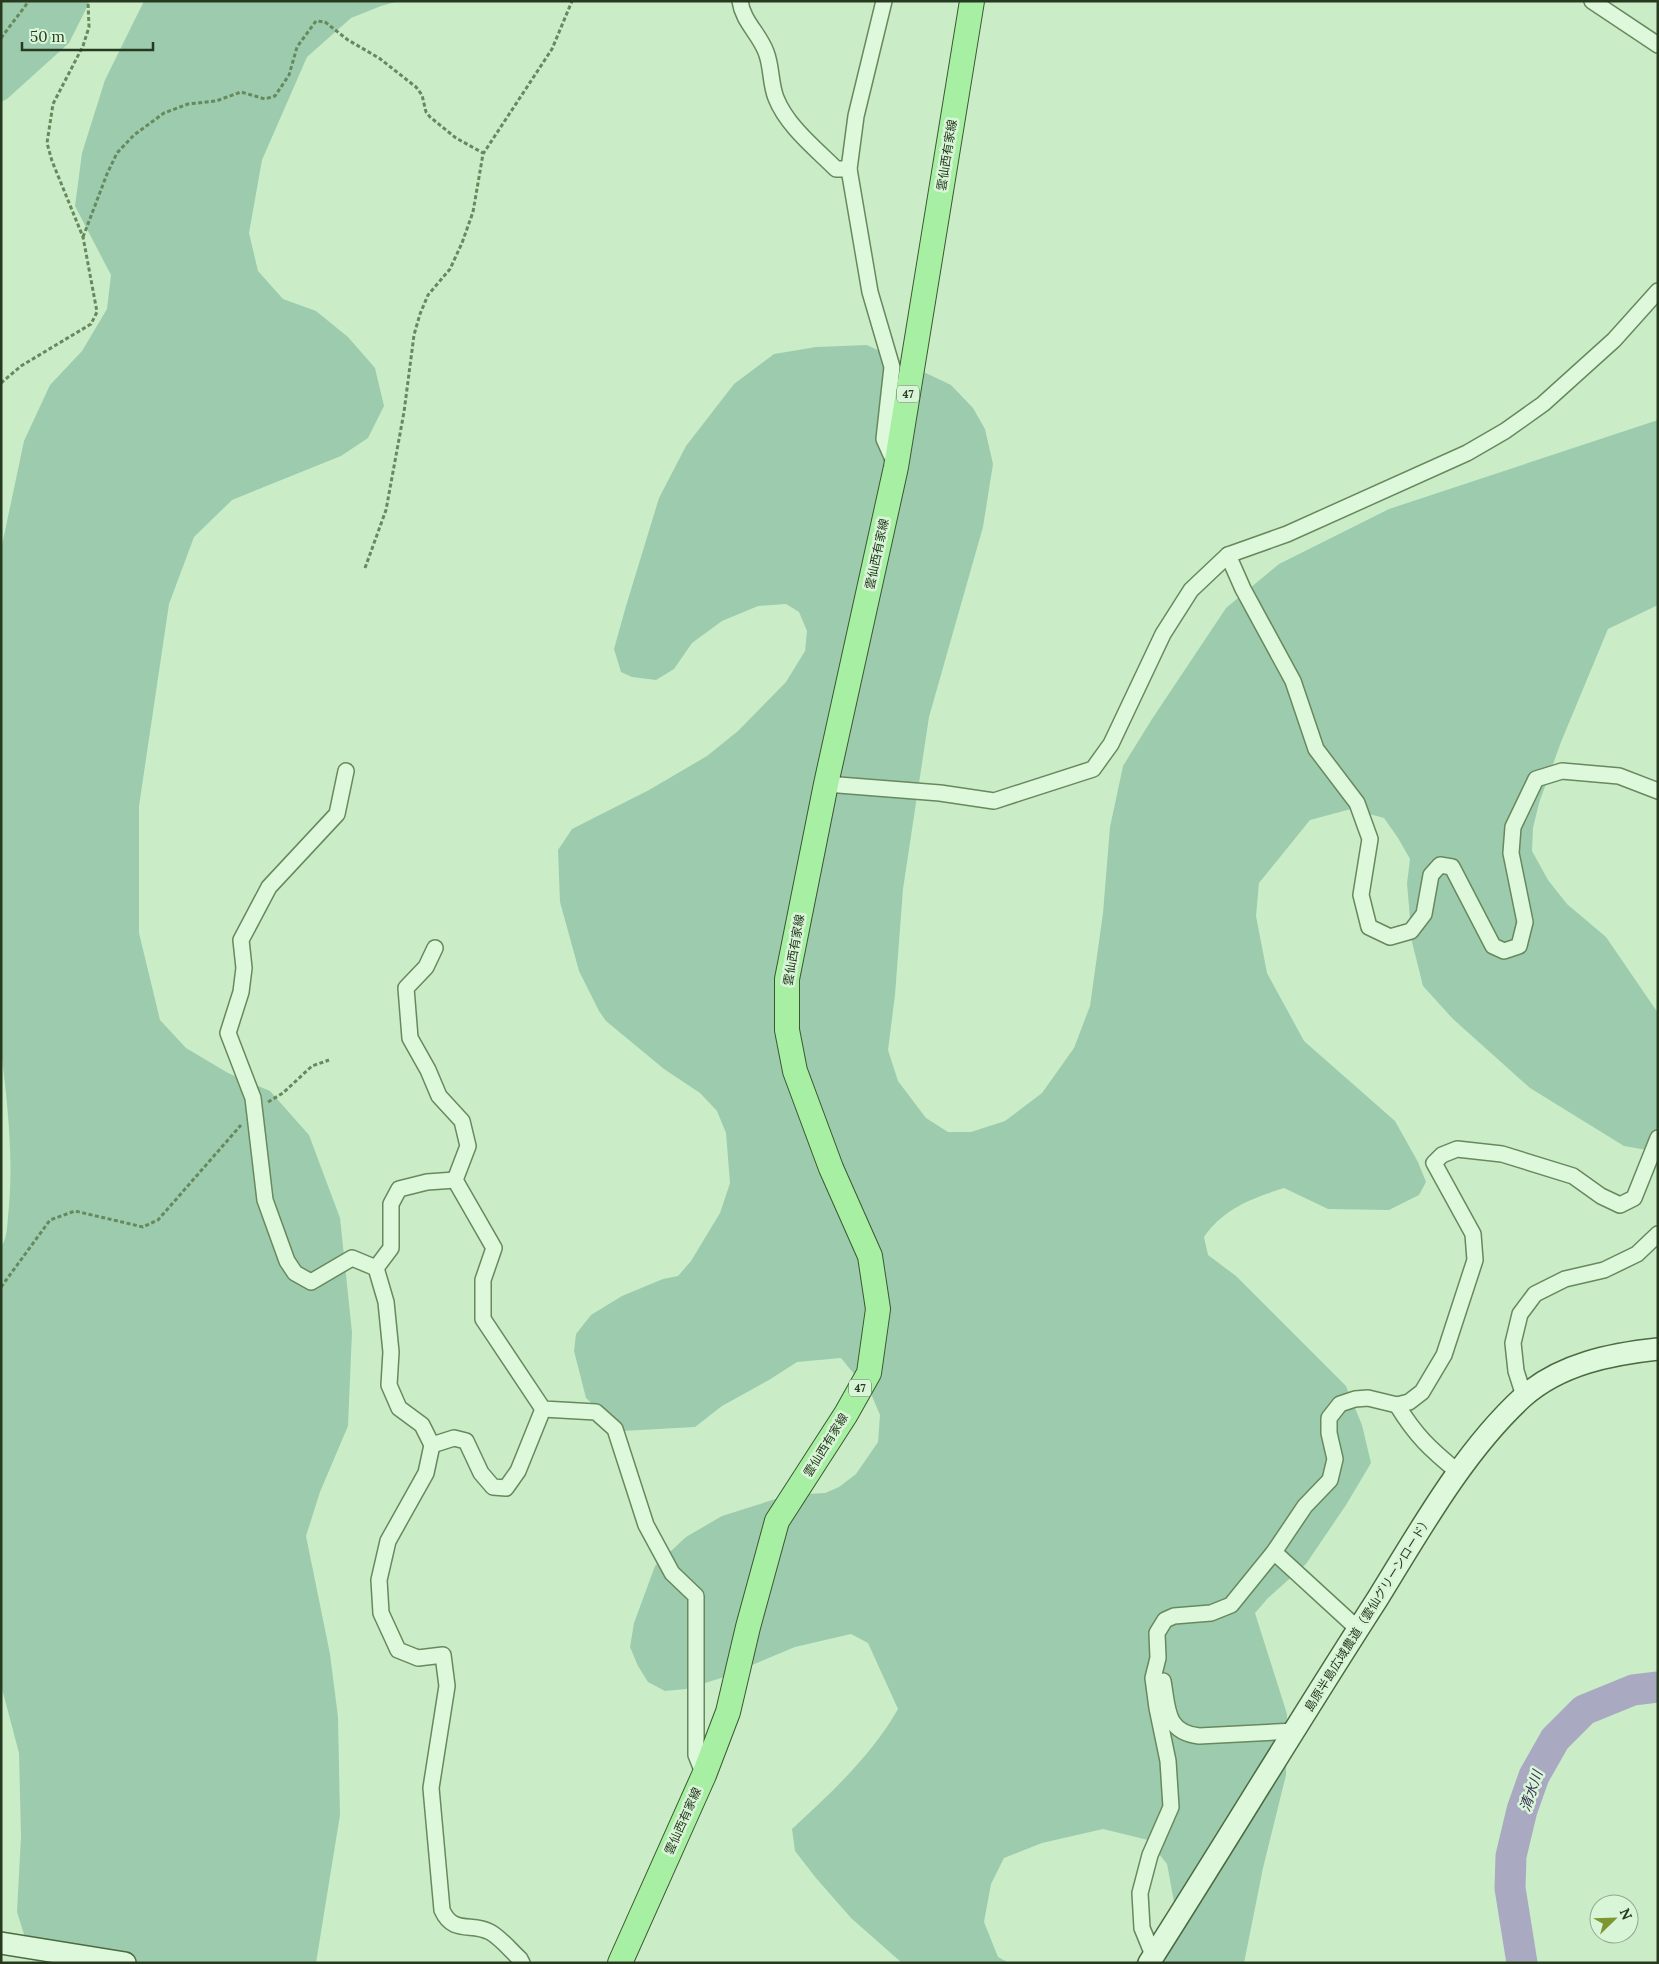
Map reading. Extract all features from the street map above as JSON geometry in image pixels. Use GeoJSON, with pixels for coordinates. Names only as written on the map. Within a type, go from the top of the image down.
{"type":"FeatureCollection","features":[{"type":"Feature","properties":{"kind":"main road","name":"雲仙西有家線"},"geometry":{"type":"LineString","coordinates":[[620,1963],[704,1775],[728,1712],[748,1627],[777,1521],[846,1414],[869,1373],[878,1308],[870,1256],[831,1168],[795,1071],[787,1030],[787,979],[826,784],[896,467],[972,1]]}},
{"type":"Feature","properties":{"kind":"street"},"geometry":{"type":"LineString","coordinates":[[740,1],[746,21],[766,52],[772,85],[782,110],[801,135],[836,169],[849,170]]}},
{"type":"Feature","properties":{"kind":"street"},"geometry":{"type":"LineString","coordinates":[[884,1],[856,116],[849,170],[870,292],[892,367],[884,439],[896,467]]}},
{"type":"Feature","properties":{"kind":"street"},"geometry":{"type":"LineString","coordinates":[[1592,1],[1658,45]]}},
{"type":"Feature","properties":{"kind":"street"},"geometry":{"type":"LineString","coordinates":[[826,784],[940,793],[994,802],[1052,781],[1093,769],[1111,744],[1163,634],[1191,590],[1228,555],[1287,534],[1467,453],[1505,431],[1543,404],[1614,340],[1658,291]]}},
{"type":"Feature","properties":{"kind":"street"},"geometry":{"type":"LineString","coordinates":[[1228,555],[1243,589],[1293,681],[1316,750],[1357,803],[1370,839],[1361,895],[1369,927],[1390,937],[1411,931],[1424,914],[1431,875],[1440,865],[1452,867],[1493,946],[1504,951],[1519,946],[1525,922],[1511,853],[1513,827],[1536,779],[1562,772],[1619,776],[1658,791]]}},
{"type":"Feature","properties":{"kind":"street"},"geometry":{"type":"LineString","coordinates":[[346,771],[337,814],[270,887],[241,940],[244,968],[241,992],[228,1033],[253,1098],[265,1200],[287,1261],[296,1274],[311,1282],[352,1258],[376,1268]]}},
{"type":"Feature","properties":{"kind":"street"},"geometry":{"type":"LineString","coordinates":[[435,948],[426,967],[406,988],[410,1038],[428,1070],[439,1096],[462,1121],[468,1146],[455,1180]]}},
{"type":"Feature","properties":{"kind":"street"},"geometry":{"type":"LineString","coordinates":[[1295,1731],[1199,1736],[1186,1735],[1178,1730],[1169,1715],[1158,1658],[1157,1633],[1165,1620],[1174,1616],[1211,1613],[1231,1605],[1274,1552],[1305,1506],[1330,1480],[1335,1459],[1329,1433],[1329,1418],[1340,1404],[1355,1398],[1368,1398],[1397,1405],[1409,1402],[1422,1392],[1444,1355],[1475,1260],[1473,1234],[1434,1163],[1442,1156],[1457,1149],[1502,1154],[1573,1176],[1601,1196],[1620,1205],[1634,1198],[1658,1138]]}},
{"type":"Feature","properties":{"kind":"street"},"geometry":{"type":"LineString","coordinates":[[376,1268],[392,1248],[391,1204],[399,1190],[427,1182],[455,1180]]}},
{"type":"Feature","properties":{"kind":"street"},"geometry":{"type":"LineString","coordinates":[[455,1180],[494,1248],[483,1280],[483,1319],[543,1409]]}},
{"type":"Feature","properties":{"kind":"street"},"geometry":{"type":"LineString","coordinates":[[1524,1396],[1516,1372],[1513,1344],[1520,1314],[1535,1294],[1565,1279],[1604,1270],[1637,1254],[1658,1234]]}},
{"type":"Feature","properties":{"kind":"street"},"geometry":{"type":"LineString","coordinates":[[376,1268],[386,1302],[391,1352],[388,1385],[398,1408],[422,1425],[432,1445],[426,1473],[388,1541],[379,1580],[381,1613],[398,1650],[418,1658],[444,1655],[447,1686],[431,1788],[442,1910],[446,1919],[454,1925],[490,1932],[522,1963]]}},
{"type":"Feature","properties":{"kind":"street","name":"島原半島広域農道（雲仙グリーンロード）"},"geometry":{"type":"LineString","coordinates":[[1151,1959],[1458,1472],[1524,1396],[1553,1377],[1584,1364],[1617,1354],[1658,1349]]}},
{"type":"Feature","properties":{"kind":"street"},"geometry":{"type":"LineString","coordinates":[[1397,1405],[1412,1429],[1428,1447],[1458,1472]]}},
{"type":"Feature","properties":{"kind":"street"},"geometry":{"type":"LineString","coordinates":[[543,1409],[596,1412],[615,1429],[646,1525],[672,1573],[696,1596],[696,1755],[704,1775]]}},
{"type":"Feature","properties":{"kind":"street"},"geometry":{"type":"LineString","coordinates":[[432,1445],[454,1438],[466,1442],[481,1473],[493,1487],[506,1488],[518,1471],[543,1409]]}},
{"type":"Feature","properties":{"kind":"street"},"geometry":{"type":"LineString","coordinates":[[1274,1552],[1358,1629]]}},
{"type":"Feature","properties":{"kind":"street"},"geometry":{"type":"LineString","coordinates":[[1151,1959],[1142,1928],[1140,1893],[1150,1855],[1172,1807],[1168,1761],[1153,1678],[1158,1658]]}},
{"type":"Feature","properties":{"kind":"street"},"geometry":{"type":"LineString","coordinates":[[1,1943],[125,1963]]}},
{"type":"Feature","properties":{"kind":"path"},"geometry":{"type":"LineString","coordinates":[[1,38],[29,1]]}},
{"type":"Feature","properties":{"kind":"path"},"geometry":{"type":"LineString","coordinates":[[1,383],[21,366],[90,324],[97,312],[83,237],[46,144],[54,104],[83,46],[89,27],[88,1]]}},
{"type":"Feature","properties":{"kind":"path"},"geometry":{"type":"LineString","coordinates":[[365,568],[386,510],[404,412],[414,335],[428,295],[450,269],[462,243],[473,212],[483,154],[552,49],[572,1]]}},
{"type":"Feature","properties":{"kind":"path"},"geometry":{"type":"LineString","coordinates":[[83,237],[117,153],[134,135],[164,113],[182,106],[216,101],[241,92],[265,99],[274,96],[289,76],[298,47],[316,21],[325,22],[348,40],[379,58],[416,87],[422,95],[426,112],[430,118],[456,138],[483,154]]}},
{"type":"Feature","properties":{"kind":"path"},"geometry":{"type":"LineString","coordinates":[[1,1287],[50,1220],[75,1211],[143,1227],[158,1220],[254,1110],[283,1093],[312,1066],[330,1060]]}},
{"type":"Feature","properties":{"kind":"green space"},"geometry":{"type":"Polygon","coordinates":[[[1,1],[90,1],[69,43],[7,99],[1,102],[1,1]]]}},
{"type":"Feature","properties":{"kind":"green space"},"geometry":{"type":"Polygon","coordinates":[[[144,1],[399,1],[351,18],[307,57],[262,160],[249,233],[258,271],[283,299],[316,311],[348,337],[375,368],[384,406],[368,438],[341,456],[232,500],[194,537],[169,604],[139,806],[139,933],[160,1020],[186,1048],[228,1073],[270,1091],[309,1135],[340,1218],[352,1332],[348,1426],[320,1492],[306,1536],[330,1654],[338,1717],[340,1815],[316,1963],[51,1963],[29,1950],[17,1912],[21,1836],[19,1753],[1,1685],[1,1247],[7,1229],[10,1196],[10,1155],[8,1113],[1,1051],[1,550],[24,441],[50,385],[82,351],[107,309],[111,275],[75,206],[82,153],[105,80],[144,1]]]}},
{"type":"Feature","properties":{"kind":"green space"},"geometry":{"type":"Polygon","coordinates":[[[867,345],[951,385],[973,408],[985,429],[993,464],[983,527],[929,717],[903,889],[895,995],[888,1050],[898,1081],[926,1118],[948,1132],[971,1132],[1005,1121],[1042,1093],[1074,1048],[1090,1006],[1103,913],[1110,827],[1123,766],[1226,608],[1279,564],[1389,509],[1658,420],[1658,605],[1608,629],[1561,742],[1539,803],[1533,828],[1532,851],[1548,880],[1567,904],[1606,937],[1658,1013],[1658,1152],[1624,1146],[1530,1088],[1453,1019],[1423,986],[1412,942],[1407,883],[1410,859],[1384,818],[1351,809],[1310,820],[1259,883],[1256,916],[1267,973],[1304,1041],[1395,1121],[1418,1162],[1426,1182],[1419,1195],[1389,1210],[1328,1209],[1284,1188],[1261,1196],[1229,1212],[1204,1237],[1208,1255],[1236,1276],[1346,1386],[1362,1425],[1371,1463],[1346,1505],[1306,1564],[1268,1598],[1255,1613],[1287,1714],[1286,1775],[1263,1868],[1244,1963],[1133,1963],[1162,1945],[1174,1902],[1167,1864],[1148,1840],[1103,1829],[1042,1843],[1004,1858],[991,1884],[984,1922],[998,1957],[1009,1963],[902,1963],[851,1918],[816,1878],[795,1851],[792,1829],[850,1773],[888,1726],[898,1709],[868,1643],[851,1634],[795,1647],[721,1678],[686,1689],[665,1691],[648,1682],[638,1666],[630,1647],[634,1623],[655,1566],[686,1537],[722,1516],[788,1495],[825,1493],[839,1487],[856,1474],[878,1442],[880,1415],[872,1396],[841,1358],[797,1362],[722,1406],[695,1427],[622,1431],[586,1398],[574,1351],[576,1334],[591,1315],[622,1296],[663,1279],[678,1276],[691,1261],[720,1213],[730,1183],[726,1133],[717,1111],[700,1093],[664,1069],[606,1021],[599,1011],[579,971],[560,902],[558,850],[572,829],[649,790],[707,756],[738,731],[786,682],[805,651],[807,631],[799,612],[786,604],[758,606],[722,621],[692,643],[674,669],[656,680],[632,677],[621,672],[614,649],[659,498],[686,446],[734,384],[774,354],[816,347],[867,345]]]}},
{"type":"Feature","properties":{"kind":"waterway","name":"清水川"},"geometry":{"type":"LineString","coordinates":[[1522,1963],[1510,1888],[1511,1856],[1522,1810],[1534,1776],[1555,1739],[1584,1710],[1633,1690],[1658,1687]]}}]}
